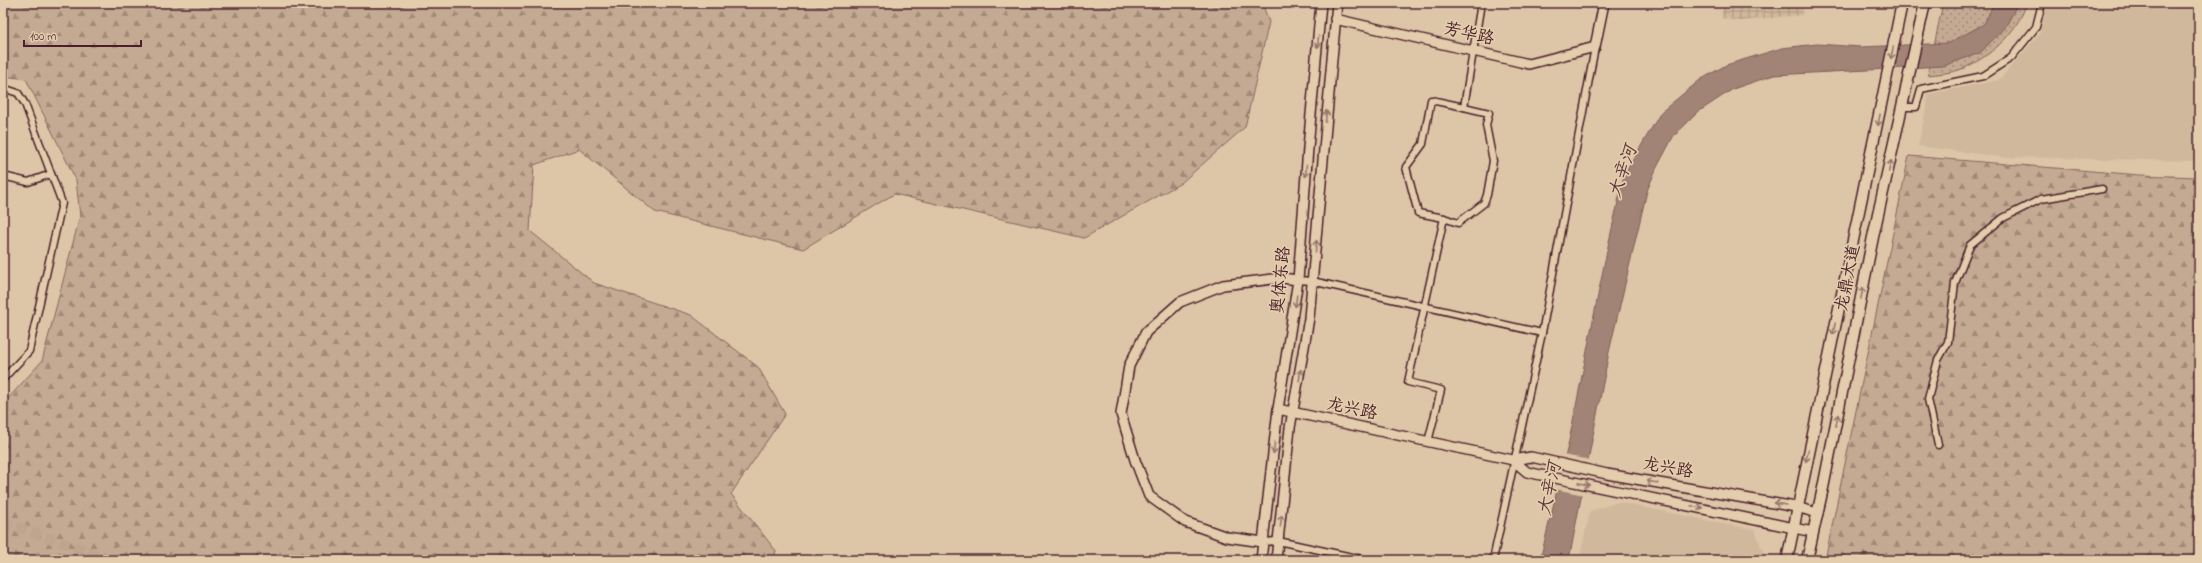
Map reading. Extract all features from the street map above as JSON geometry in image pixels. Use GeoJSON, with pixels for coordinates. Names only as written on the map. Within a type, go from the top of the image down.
{"type":"FeatureCollection","features":[{"type":"Feature","properties":{"kind":"main road","name":"龙鼎大道"},"geometry":{"type":"LineString","coordinates":[[1787,560],[1796,507],[1877,130],[1902,3]]}},
{"type":"Feature","properties":{"kind":"main road","name":"龙鼎大道"},"geometry":{"type":"LineString","coordinates":[[1807,560],[1818,513],[1873,237],[1908,89],[1925,3]]}},
{"type":"Feature","properties":{"kind":"street","name":"奥体东路"},"geometry":{"type":"LineString","coordinates":[[1261,560],[1278,409],[1298,280],[1321,3]]}},
{"type":"Feature","properties":{"kind":"street"},"geometry":{"type":"LineString","coordinates":[[1276,560],[1290,428],[1294,413],[1309,318],[1337,3]]}},
{"type":"Feature","properties":{"kind":"street"},"geometry":{"type":"LineString","coordinates":[[1464,107],[1481,3]]}},
{"type":"Feature","properties":{"kind":"street"},"geometry":{"type":"LineString","coordinates":[[1493,560],[1513,460],[1542,333],[1604,3]]}},
{"type":"Feature","properties":{"kind":"street"},"geometry":{"type":"LineString","coordinates":[[1903,107],[1916,107],[1920,89],[1983,76],[2011,58],[2036,27],[2042,3]]}},
{"type":"Feature","properties":{"kind":"street","name":"芳华路"},"geometry":{"type":"LineString","coordinates":[[1335,19],[1530,64],[1595,47]]}},
{"type":"Feature","properties":{"kind":"street"},"geometry":{"type":"LineString","coordinates":[[3,88],[18,93],[25,104],[62,203],[32,340],[28,351],[3,379]]}},
{"type":"Feature","properties":{"kind":"street"},"geometry":{"type":"LineString","coordinates":[[1431,100],[1489,113],[1486,125],[1493,161],[1484,203],[1458,223],[1444,218],[1418,213],[1406,167],[1423,144],[1431,100]]}},
{"type":"Feature","properties":{"kind":"street"},"geometry":{"type":"LineString","coordinates":[[3,176],[28,182],[51,174]]}},
{"type":"Feature","properties":{"kind":"street"},"geometry":{"type":"LineString","coordinates":[[1938,445],[1928,399],[1938,360],[1948,342],[1955,283],[1970,246],[2003,218],[2041,199],[2102,189]]}},
{"type":"Feature","properties":{"kind":"street"},"geometry":{"type":"LineString","coordinates":[[1428,442],[1441,390],[1408,382],[1444,218]]}},
{"type":"Feature","properties":{"kind":"street"},"geometry":{"type":"LineString","coordinates":[[1366,560],[1278,541],[1263,542],[1227,537],[1185,522],[1149,496],[1135,460],[1121,414],[1129,366],[1146,332],[1180,302],[1223,285],[1282,278],[1312,281],[1542,333]]}},
{"type":"Feature","properties":{"kind":"street","name":"龙兴路"},"geometry":{"type":"LineString","coordinates":[[1278,409],[1513,460],[1531,457],[1607,474],[1796,507],[1818,513]]}},
{"type":"Feature","properties":{"kind":"street","name":"龙兴路"},"geometry":{"type":"LineString","coordinates":[[1513,460],[1527,472],[1813,532]]}},
{"type":"Feature","properties":{"kind":"shaded area"},"geometry":{"type":"Polygon","coordinates":[[[1724,3],[1804,3],[1802,15],[1740,21],[1721,18],[1724,3]]]}},
{"type":"Feature","properties":{"kind":"shaded area"},"geometry":{"type":"Polygon","coordinates":[[[1994,3],[2018,3],[2006,26],[1980,53],[1943,66],[1774,75],[1733,89],[1698,112],[1673,137],[1656,169],[1647,191],[1609,352],[1569,560],[1540,560],[1569,441],[1606,255],[1624,175],[1661,112],[1700,80],[1726,65],[1782,48],[1817,44],[1861,47],[1949,43],[1984,24],[1994,3]]]}},
{"type":"Feature","properties":{"kind":"shaded area"},"geometry":{"type":"Polygon","coordinates":[[[2047,3],[2199,3],[2199,161],[2000,157],[1918,146],[1929,94],[1999,80],[2040,34],[2047,3]]]}},
{"type":"Feature","properties":{"kind":"shaded area"},"geometry":{"type":"Polygon","coordinates":[[[1618,502],[1755,530],[1766,560],[1579,560],[1590,511],[1618,502]]]}},
{"type":"Feature","properties":{"kind":"green space"},"geometry":{"type":"Polygon","coordinates":[[[3,3],[1262,3],[1269,22],[1245,127],[1181,183],[1084,238],[894,194],[803,249],[655,212],[579,149],[534,165],[530,231],[594,283],[691,315],[758,367],[785,414],[731,494],[776,551],[773,560],[3,560],[3,404],[42,361],[80,216],[76,180],[26,79],[3,76],[3,3]]]}},
{"type":"Feature","properties":{"kind":"green space"},"geometry":{"type":"Polygon","coordinates":[[[1943,3],[2027,3],[2009,35],[1991,52],[1959,70],[1948,73],[1928,75],[1943,3]]]}},
{"type":"Feature","properties":{"kind":"green space"},"geometry":{"type":"Polygon","coordinates":[[[1909,156],[2140,175],[2199,177],[2199,560],[1825,560],[1909,156]]]}},
{"type":"Feature","properties":{"kind":"pier"},"geometry":{"type":"Polygon","coordinates":[[[1563,455],[1591,460],[1584,495],[1555,489],[1563,455]]]}},
{"type":"Feature","properties":{"kind":"tunnel"},"geometry":{"type":"LineString","coordinates":[[3,522],[112,560]]}},
{"type":"Feature","properties":{"kind":"water label","name":"大辛河"},"geometry":{"type":"Point","coordinates":[1624,172]}},
{"type":"Feature","properties":{"kind":"water label","name":"大辛河"},"geometry":{"type":"Point","coordinates":[1551,489]}}]}
